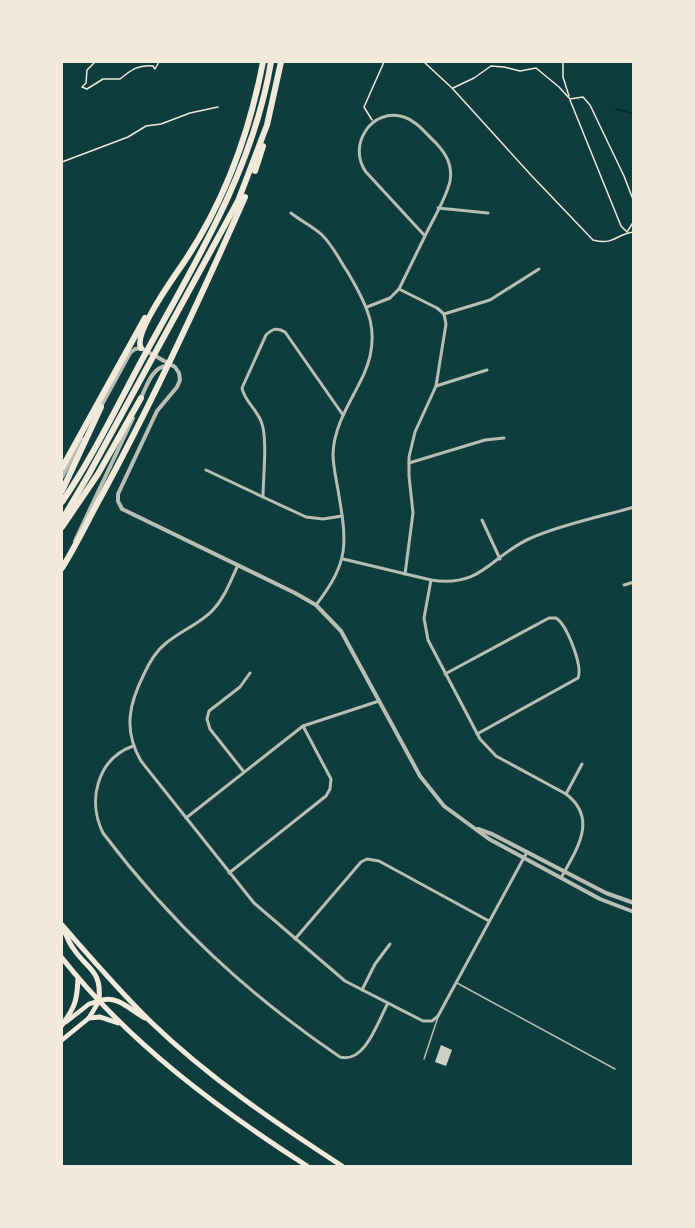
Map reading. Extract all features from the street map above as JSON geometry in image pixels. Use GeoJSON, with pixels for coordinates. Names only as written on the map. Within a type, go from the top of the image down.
{"type":"FeatureCollection","features":[{"type":"Feature","properties":{"kind":"highway"},"geometry":{"type":"LineString","coordinates":[[141,348],[139,339],[155,307],[194,246],[218,202],[251,116],[263,62]]}},
{"type":"Feature","properties":{"kind":"highway"},"geometry":{"type":"LineString","coordinates":[[62,502],[82,470],[188,277],[231,192],[258,124],[271,62]]}},
{"type":"Feature","properties":{"kind":"highway"},"geometry":{"type":"LineString","coordinates":[[62,568],[132,437],[206,283],[254,174],[261,155],[281,62]]}},
{"type":"Feature","properties":{"kind":"highway"},"geometry":{"type":"LineString","coordinates":[[62,520],[227,223],[248,178],[267,125]]}},
{"type":"Feature","properties":{"kind":"highway"},"geometry":{"type":"LineString","coordinates":[[62,468],[153,304],[194,246]]}},
{"type":"Feature","properties":{"kind":"highway"},"geometry":{"type":"LineString","coordinates":[[62,527],[94,480],[141,398]]}},
{"type":"Feature","properties":{"kind":"highway"},"geometry":{"type":"LineString","coordinates":[[62,491],[101,407]]}},
{"type":"Feature","properties":{"kind":"main road"},"geometry":{"type":"LineString","coordinates":[[62,926],[73,949],[97,976],[100,987],[99,1000],[89,1018],[62,1040]]}},
{"type":"Feature","properties":{"kind":"main road"},"geometry":{"type":"LineString","coordinates":[[62,926],[152,1023],[182,1050],[251,1104],[342,1167]]}},
{"type":"Feature","properties":{"kind":"main road"},"geometry":{"type":"LineString","coordinates":[[62,958],[78,979],[122,1025],[203,1094],[307,1167]]}},
{"type":"Feature","properties":{"kind":"main road"},"geometry":{"type":"LineString","coordinates":[[62,1025],[74,1010],[78,979]]}},
{"type":"Feature","properties":{"kind":"main road"},"geometry":{"type":"LineString","coordinates":[[62,1025],[89,1004],[104,999],[115,1000],[152,1023]]}},
{"type":"Feature","properties":{"kind":"main road"},"geometry":{"type":"LineString","coordinates":[[89,1018],[108,1018],[122,1025]]}},
{"type":"Feature","properties":{"kind":"street"},"geometry":{"type":"LineString","coordinates":[[367,308],[390,298],[399,290],[425,236],[438,208],[450,180],[449,163],[444,152],[420,127],[405,117],[387,116],[367,128],[360,142],[360,162],[366,172],[425,236]]}},
{"type":"Feature","properties":{"kind":"street"},"geometry":{"type":"LineString","coordinates":[[438,208],[488,213]]}},
{"type":"Feature","properties":{"kind":"street"},"geometry":{"type":"LineString","coordinates":[[291,213],[311,226],[326,240],[367,308],[372,325],[372,350],[364,374],[343,415],[334,440],[333,458],[345,536],[343,559],[331,585],[316,605]]}},
{"type":"Feature","properties":{"kind":"street"},"geometry":{"type":"LineString","coordinates":[[444,314],[500,295],[539,269]]}},
{"type":"Feature","properties":{"kind":"street"},"geometry":{"type":"LineString","coordinates":[[399,290],[437,308],[444,314],[446,324],[436,386],[415,432],[409,464],[413,513],[405,574]]}},
{"type":"Feature","properties":{"kind":"street"},"geometry":{"type":"LineString","coordinates":[[263,497],[263,427],[242,388],[266,335],[271,330],[279,329],[285,332],[343,415]]}},
{"type":"Feature","properties":{"kind":"street"},"geometry":{"type":"LineString","coordinates":[[62,477],[131,352],[141,348],[175,368],[180,375],[179,383],[158,411],[120,490],[118,503],[125,512],[296,593],[316,605],[341,631],[428,789],[449,811],[489,839],[600,899],[633,912]]}},
{"type":"Feature","properties":{"kind":"street"},"geometry":{"type":"LineString","coordinates":[[69,556],[76,536],[141,398],[156,370],[163,362]]}},
{"type":"Feature","properties":{"kind":"street"},"geometry":{"type":"LineString","coordinates":[[436,386],[487,370]]}},
{"type":"Feature","properties":{"kind":"street"},"geometry":{"type":"LineString","coordinates":[[409,464],[485,440],[504,438]]}},
{"type":"Feature","properties":{"kind":"street"},"geometry":{"type":"LineString","coordinates":[[206,470],[306,518],[323,519],[342,516]]}},
{"type":"Feature","properties":{"kind":"street"},"geometry":{"type":"LineString","coordinates":[[343,559],[431,580],[448,582],[466,579],[478,574],[523,542],[633,507]]}},
{"type":"Feature","properties":{"kind":"street"},"geometry":{"type":"LineString","coordinates":[[483,520],[501,559]]}},
{"type":"Feature","properties":{"kind":"street"},"geometry":{"type":"LineString","coordinates":[[238,565],[215,608],[203,619],[164,645],[149,663],[130,707],[129,724],[133,746],[141,761],[254,903],[345,981],[426,1022],[432,1021],[438,1016],[527,852]]}},
{"type":"Feature","properties":{"kind":"street"},"geometry":{"type":"LineString","coordinates":[[431,580],[425,606],[425,629],[432,651],[477,734],[496,756],[566,794],[578,807],[583,826],[580,842],[561,878]]}},
{"type":"Feature","properties":{"kind":"street"},"geometry":{"type":"LineString","coordinates":[[624,585],[633,582]]}},
{"type":"Feature","properties":{"kind":"street"},"geometry":{"type":"LineString","coordinates":[[445,674],[549,618],[556,618],[564,626],[580,667],[578,678],[477,734]]}},
{"type":"Feature","properties":{"kind":"street"},"geometry":{"type":"LineString","coordinates":[[244,772],[210,729],[207,719],[212,708],[240,687],[250,673]]}},
{"type":"Feature","properties":{"kind":"street"},"geometry":{"type":"LineString","coordinates":[[186,818],[303,726],[379,701]]}},
{"type":"Feature","properties":{"kind":"street"},"geometry":{"type":"LineString","coordinates":[[229,873],[319,802],[330,789],[329,774],[303,726]]}},
{"type":"Feature","properties":{"kind":"street"},"geometry":{"type":"LineString","coordinates":[[133,746],[112,759],[100,776],[95,803],[99,824],[147,888],[191,936],[237,980],[270,1007],[340,1057],[352,1058],[362,1051],[388,1003]]}},
{"type":"Feature","properties":{"kind":"street"},"geometry":{"type":"LineString","coordinates":[[566,794],[582,764]]}},
{"type":"Feature","properties":{"kind":"street"},"geometry":{"type":"LineString","coordinates":[[475,828],[492,834],[606,893],[633,903]]}},
{"type":"Feature","properties":{"kind":"street"},"geometry":{"type":"LineString","coordinates":[[296,939],[361,862],[367,859],[379,861],[489,921]]}},
{"type":"Feature","properties":{"kind":"street"},"geometry":{"type":"LineString","coordinates":[[362,990],[375,964],[390,944]]}},
{"type":"Feature","properties":{"kind":"lane"},"geometry":{"type":"LineString","coordinates":[[456,982],[615,1069]]}},
{"type":"Feature","properties":{"kind":"lane"},"geometry":{"type":"LineString","coordinates":[[424,1059],[438,1016]]}},
{"type":"Feature","properties":{"kind":"path"},"geometry":{"type":"LineString","coordinates":[[95,62],[87,70],[86,82],[82,87],[87,89],[103,79],[120,79],[132,68],[145,65],[153,66],[155,69],[159,62]]}},
{"type":"Feature","properties":{"kind":"path"},"geometry":{"type":"LineString","coordinates":[[373,123],[364,107],[384,62]]}},
{"type":"Feature","properties":{"kind":"path"},"geometry":{"type":"LineString","coordinates":[[424,62],[452,88],[593,240],[614,241],[627,232],[633,221]]}},
{"type":"Feature","properties":{"kind":"path"},"geometry":{"type":"LineString","coordinates":[[563,62],[563,77],[570,99],[621,226],[627,232],[633,232]]}},
{"type":"Feature","properties":{"kind":"path"},"geometry":{"type":"LineString","coordinates":[[452,88],[474,78],[491,66],[504,66],[520,71],[536,68],[570,99]]}},
{"type":"Feature","properties":{"kind":"path"},"geometry":{"type":"LineString","coordinates":[[570,99],[583,97],[590,105],[624,176],[633,202]]}},
{"type":"Feature","properties":{"kind":"path"},"geometry":{"type":"LineString","coordinates":[[62,162],[128,137],[146,126],[162,124],[190,113],[218,107]]}},
{"type":"Feature","properties":{"kind":"building"},"geometry":{"type":"Polygon","coordinates":[[[441,1045],[452,1050],[446,1066],[435,1062],[441,1045]]]}},
{"type":"Feature","properties":{"kind":"waterway"},"geometry":{"type":"LineString","coordinates":[[616,109],[634,114]]}}]}
